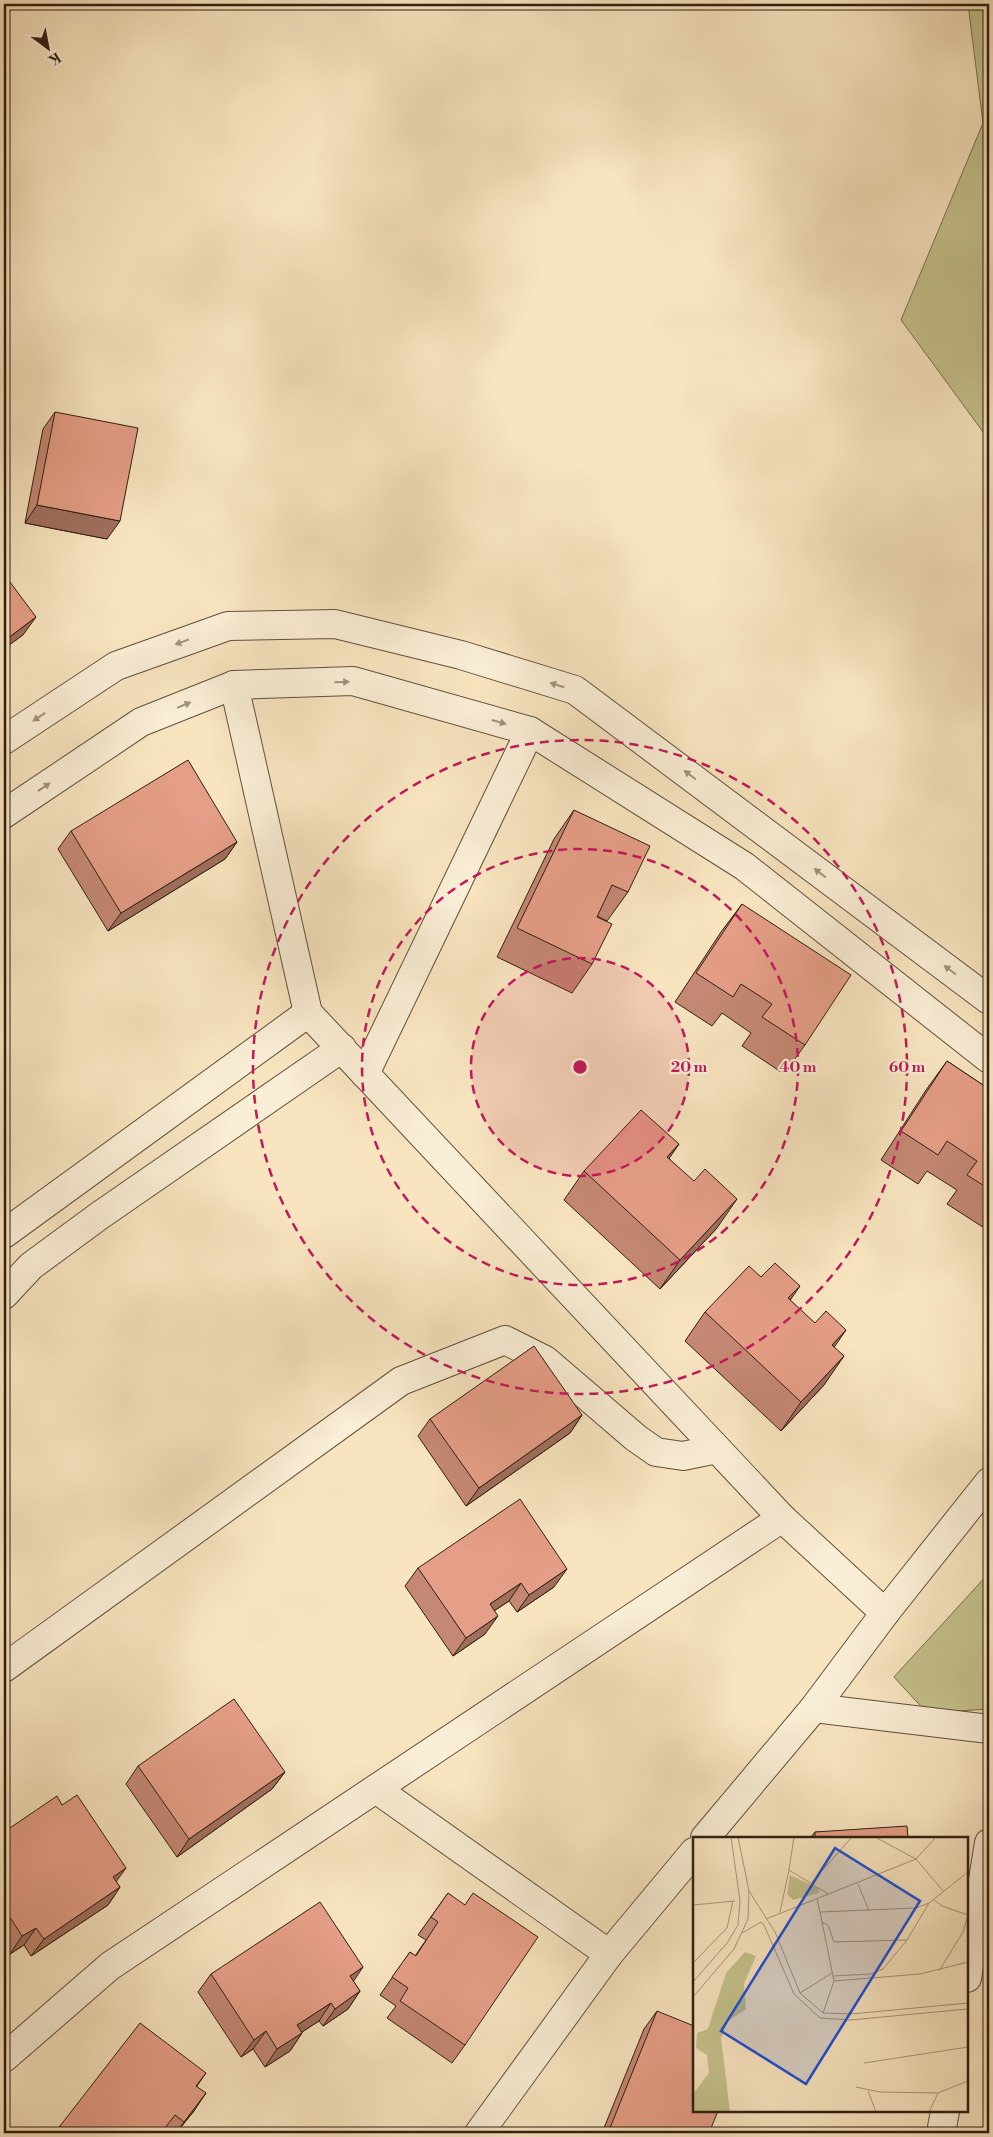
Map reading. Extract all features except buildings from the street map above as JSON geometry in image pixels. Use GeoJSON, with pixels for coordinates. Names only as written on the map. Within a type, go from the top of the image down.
{"type":"FeatureCollection","features":[{"type":"Feature","properties":{"kind":"street"},"geometry":{"type":"LineString","coordinates":[[4,740],[116,666],[228,626],[335,624],[461,654],[575,690],[989,1000]]}},
{"type":"Feature","properties":{"kind":"street"},"geometry":{"type":"LineString","coordinates":[[4,814],[141,722],[234,685],[353,681],[530,731],[744,866],[989,1059]]}},
{"type":"Feature","properties":{"kind":"street"},"geometry":{"type":"LineString","coordinates":[[234,685],[308,1013],[782,1518],[885,1613]]}},
{"type":"Feature","properties":{"kind":"street"},"geometry":{"type":"LineString","coordinates":[[365,1074],[530,731]]}},
{"type":"Feature","properties":{"kind":"street"},"geometry":{"type":"LineString","coordinates":[[4,1234],[308,1013]]}},
{"type":"Feature","properties":{"kind":"street"},"geometry":{"type":"LineString","coordinates":[[4,1295],[31,1266],[99,1216],[342,1048]]}},
{"type":"Feature","properties":{"kind":"street"},"geometry":{"type":"LineString","coordinates":[[4,1668],[401,1381],[505,1340],[545,1360],[636,1438],[656,1452],[683,1456],[717,1449]]}},
{"type":"Feature","properties":{"kind":"street"},"geometry":{"type":"LineString","coordinates":[[707,1837],[814,1708],[885,1613],[989,1482]]}},
{"type":"Feature","properties":{"kind":"street"},"geometry":{"type":"LineString","coordinates":[[4,2058],[110,1966],[782,1518]]}},
{"type":"Feature","properties":{"kind":"street"},"geometry":{"type":"LineString","coordinates":[[814,1708],[989,1729]]}},
{"type":"Feature","properties":{"kind":"street"},"geometry":{"type":"LineString","coordinates":[[376,1789],[609,1954]]}},
{"type":"Feature","properties":{"kind":"street"},"geometry":{"type":"LineString","coordinates":[[968,1972],[989,1844]]}},
{"type":"Feature","properties":{"kind":"street"},"geometry":{"type":"LineString","coordinates":[[479,2133],[609,1954],[693,1853]]}},
{"type":"Feature","properties":{"kind":"street"},"geometry":{"type":"LineString","coordinates":[[941,2133],[945,2112]]}},
{"type":"Feature","properties":{"kind":"shaded area"},"geometry":{"type":"Polygon","coordinates":[[[968,4],[989,4],[989,440],[901,320],[983,123],[968,4]]]}},
{"type":"Feature","properties":{"kind":"shaded area"},"geometry":{"type":"Polygon","coordinates":[[[989,1573],[989,1709],[927,1713],[894,1677],[989,1573]]]}}]}
